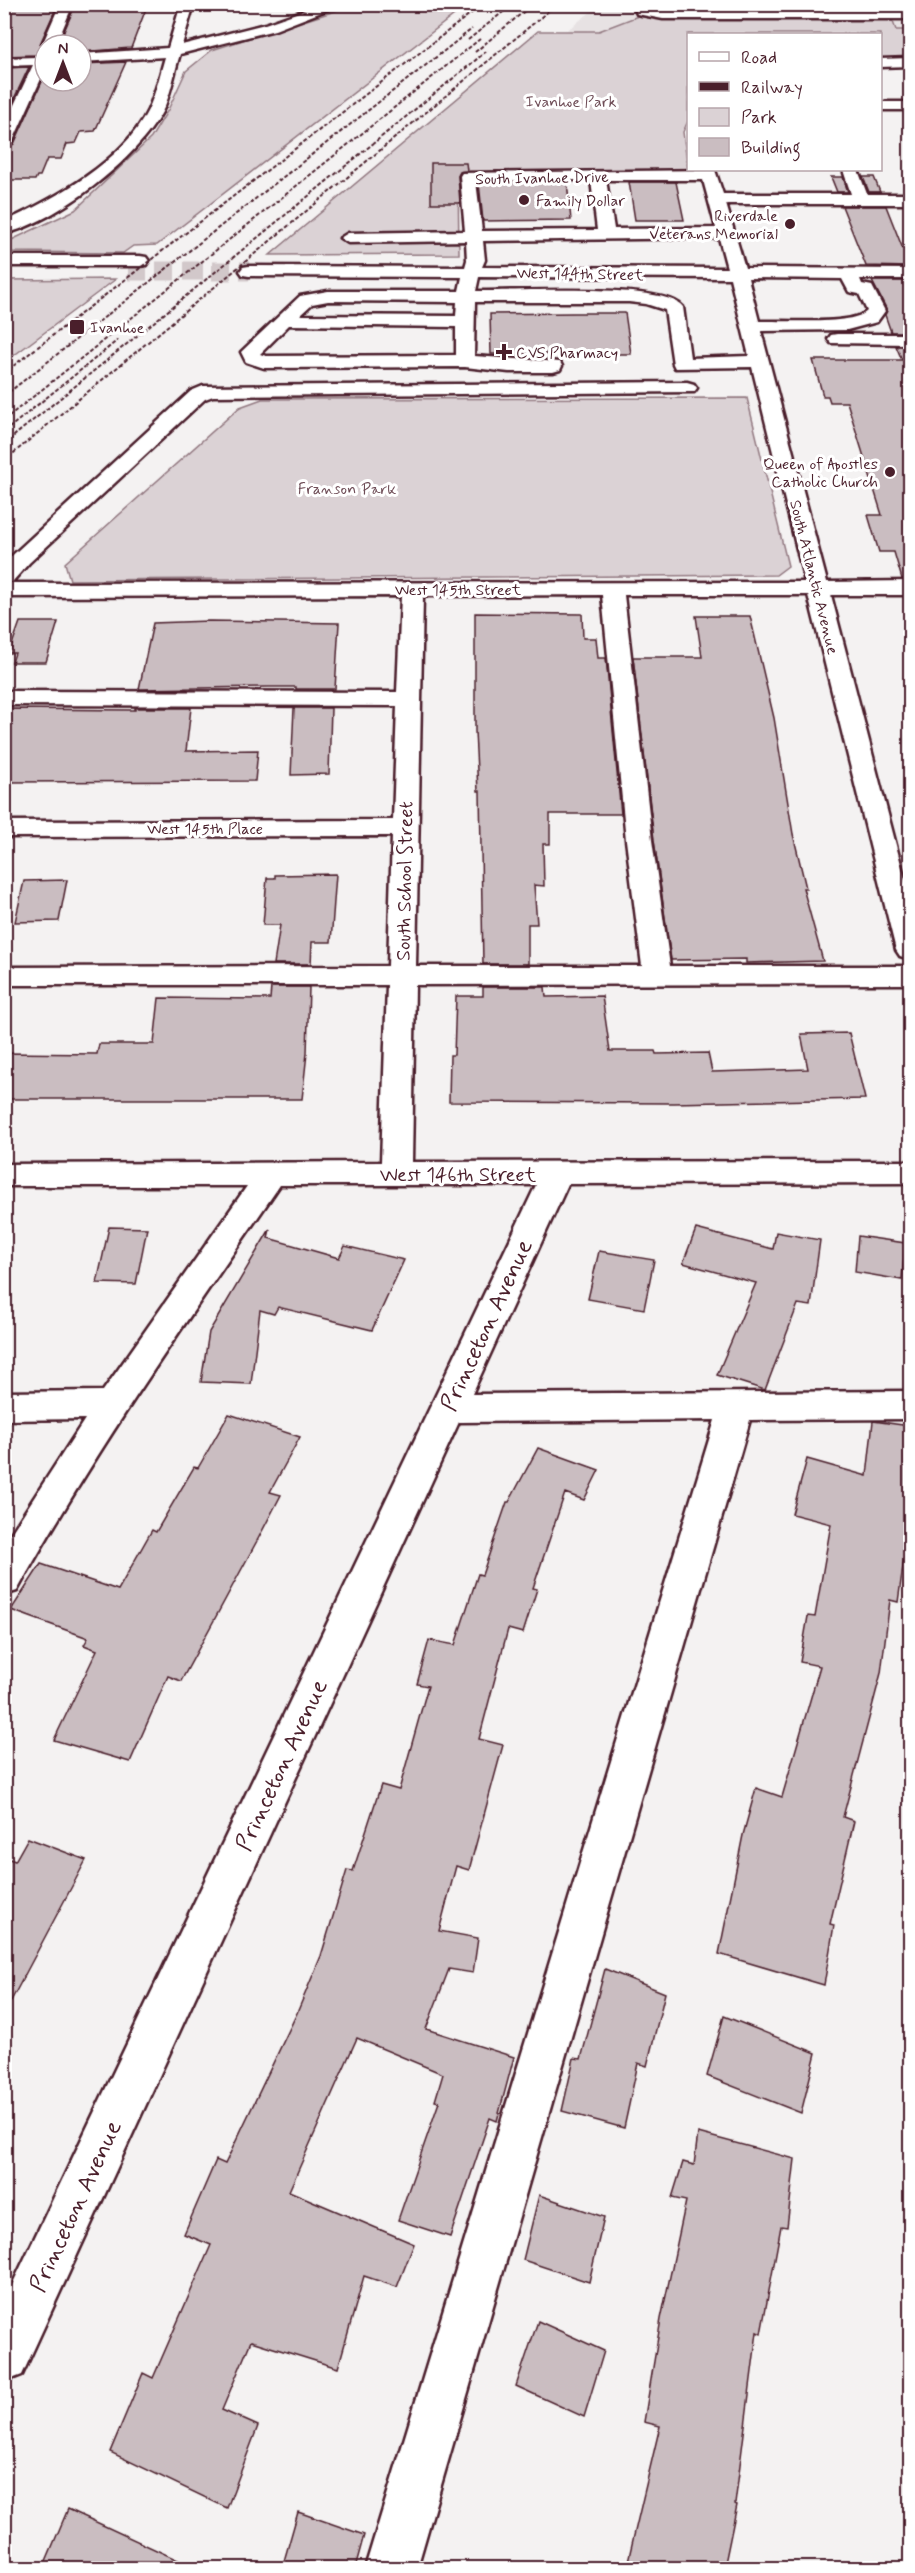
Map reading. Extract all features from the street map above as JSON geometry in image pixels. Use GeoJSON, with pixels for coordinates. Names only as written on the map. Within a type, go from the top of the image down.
{"type":"FeatureCollection","features":[{"type":"Feature","properties":{"kind":"street"},"geometry":{"type":"LineString","coordinates":[[54,33],[67,4]]}},
{"type":"Feature","properties":{"kind":"street"},"geometry":{"type":"LineString","coordinates":[[8,224],[49,207],[86,183],[132,142],[148,124],[156,109],[188,4]]}},
{"type":"Feature","properties":{"kind":"street"},"geometry":{"type":"LineString","coordinates":[[93,57],[173,52],[270,27],[336,4]]}},
{"type":"Feature","properties":{"kind":"street"},"geometry":{"type":"LineString","coordinates":[[639,4],[642,11],[663,15],[910,14],[906,4]]}},
{"type":"Feature","properties":{"kind":"street"},"geometry":{"type":"LineString","coordinates":[[782,4],[802,15]]}},
{"type":"Feature","properties":{"kind":"street"},"geometry":{"type":"LineString","coordinates":[[4,62],[33,60]]}},
{"type":"Feature","properties":{"kind":"street"},"geometry":{"type":"LineString","coordinates":[[882,63],[910,62]]}},
{"type":"Feature","properties":{"kind":"street"},"geometry":{"type":"LineString","coordinates":[[4,143],[33,82]]}},
{"type":"Feature","properties":{"kind":"street"},"geometry":{"type":"LineString","coordinates":[[882,106],[910,106]]}},
{"type":"Feature","properties":{"kind":"street"},"geometry":{"type":"LineString","coordinates":[[851,171],[861,199]]}},
{"type":"Feature","properties":{"kind":"street","name":"South Ivanhoe Drive"},"geometry":{"type":"LineString","coordinates":[[465,361],[467,297],[473,266],[474,235],[466,217],[468,176],[598,176],[709,172]]}},
{"type":"Feature","properties":{"kind":"street","name":"South Atlantic Avenue"},"geometry":{"type":"LineString","coordinates":[[709,172],[760,361],[910,950]]}},
{"type":"Feature","properties":{"kind":"street"},"geometry":{"type":"LineString","coordinates":[[598,176],[606,234]]}},
{"type":"Feature","properties":{"kind":"street"},"geometry":{"type":"LineString","coordinates":[[716,199],[910,200]]}},
{"type":"Feature","properties":{"kind":"street"},"geometry":{"type":"LineString","coordinates":[[20,203],[49,207]]}},
{"type":"Feature","properties":{"kind":"street"},"geometry":{"type":"LineString","coordinates":[[348,238],[726,233]]}},
{"type":"Feature","properties":{"kind":"street","name":"West 144th Street"},"geometry":{"type":"LineString","coordinates":[[254,266],[735,267],[910,259]]}},
{"type":"Feature","properties":{"kind":"street"},"geometry":{"type":"LineString","coordinates":[[4,261],[134,266],[4,273]]}},
{"type":"Feature","properties":{"kind":"street","name":"West 144th Street"},"geometry":{"type":"LineString","coordinates":[[735,267],[852,281],[910,274]]}},
{"type":"Feature","properties":{"kind":"street"},"geometry":{"type":"LineString","coordinates":[[752,333],[800,326],[847,325],[871,318],[876,311],[866,290],[852,281],[836,294]]}},
{"type":"Feature","properties":{"kind":"street"},"geometry":{"type":"LineString","coordinates":[[576,366],[509,366],[465,361],[264,362],[253,358],[250,352],[306,300],[312,298],[644,298],[663,301],[674,307],[682,364]]}},
{"type":"Feature","properties":{"kind":"street"},"geometry":{"type":"LineString","coordinates":[[793,305],[800,326]]}},
{"type":"Feature","properties":{"kind":"street"},"geometry":{"type":"LineString","coordinates":[[284,320],[466,322]]}},
{"type":"Feature","properties":{"kind":"street"},"geometry":{"type":"LineString","coordinates":[[752,333],[910,339]]}},
{"type":"Feature","properties":{"kind":"street"},"geometry":{"type":"LineString","coordinates":[[264,338],[285,339]]}},
{"type":"Feature","properties":{"kind":"street"},"geometry":{"type":"LineString","coordinates":[[442,341],[466,341]]}},
{"type":"Feature","properties":{"kind":"street"},"geometry":{"type":"LineString","coordinates":[[662,365],[760,361]]}},
{"type":"Feature","properties":{"kind":"street"},"geometry":{"type":"LineString","coordinates":[[4,577],[21,558],[198,395],[210,390],[687,388]]}},
{"type":"Feature","properties":{"kind":"street"},"geometry":{"type":"LineString","coordinates":[[612,588],[639,840],[657,975]]}},
{"type":"Feature","properties":{"kind":"street","name":"West 145th Street"},"geometry":{"type":"LineString","coordinates":[[4,590],[910,588]]}},
{"type":"Feature","properties":{"kind":"street","name":"South School Street"},"geometry":{"type":"LineString","coordinates":[[396,1174],[412,589]]}},
{"type":"Feature","properties":{"kind":"street"},"geometry":{"type":"LineString","coordinates":[[4,698],[409,699]]}},
{"type":"Feature","properties":{"kind":"street","name":"West 145th Place"},"geometry":{"type":"LineString","coordinates":[[4,829],[406,828]]}},
{"type":"Feature","properties":{"kind":"street"},"geometry":{"type":"LineString","coordinates":[[4,976],[910,975]]}},
{"type":"Feature","properties":{"kind":"street","name":"West 146th Street"},"geometry":{"type":"LineString","coordinates":[[4,1175],[910,1172]]}},
{"type":"Feature","properties":{"kind":"street"},"geometry":{"type":"LineString","coordinates":[[4,1579],[34,1526],[153,1344],[271,1174]]}},
{"type":"Feature","properties":{"kind":"street","name":"Princeton Avenue"},"geometry":{"type":"LineString","coordinates":[[4,2357],[557,1174]]}},
{"type":"Feature","properties":{"kind":"street"},"geometry":{"type":"LineString","coordinates":[[4,1406],[114,1405]]}},
{"type":"Feature","properties":{"kind":"street"},"geometry":{"type":"LineString","coordinates":[[391,2568],[737,1405]]}},
{"type":"Feature","properties":{"kind":"street"},"geometry":{"type":"LineString","coordinates":[[447,1408],[910,1405]]}},
{"type":"Feature","properties":{"kind":"shaded area"},"geometry":{"type":"Polygon","coordinates":[[[601,4],[893,5],[907,30],[566,31],[601,4]]]}},
{"type":"Feature","properties":{"kind":"green space"},"geometry":{"type":"Polygon","coordinates":[[[354,5],[467,5],[157,245],[133,246],[123,253],[5,252],[5,243],[75,210],[151,138],[168,110],[186,71],[212,50],[354,5]]]}},
{"type":"Feature","properties":{"kind":"green space","name":"Ivanhoe Park"},"geometry":{"type":"Polygon","coordinates":[[[638,16],[655,19],[696,20],[887,19],[893,22],[896,30],[907,30],[910,37],[910,59],[882,59],[882,33],[687,33],[687,123],[683,132],[687,171],[691,171],[458,173],[459,254],[270,255],[538,31],[599,31],[638,16]]]}},
{"type":"Feature","properties":{"kind":"green space"},"geometry":{"type":"Polygon","coordinates":[[[116,279],[5,362],[5,280],[116,279]]]}},
{"type":"Feature","properties":{"kind":"green space","name":"Franson Park"},"geometry":{"type":"Polygon","coordinates":[[[747,398],[788,566],[776,575],[70,580],[65,563],[240,407],[262,399],[747,398]]]}},
{"type":"Feature","properties":{"kind":"building"},"geometry":{"type":"Polygon","coordinates":[[[4,6],[57,6],[45,33],[33,33],[33,55],[4,56],[4,6]]]}},
{"type":"Feature","properties":{"kind":"building"},"geometry":{"type":"Polygon","coordinates":[[[75,6],[147,6],[131,48],[93,51],[93,33],[63,33],[75,6]]]}},
{"type":"Feature","properties":{"kind":"building"},"geometry":{"type":"Polygon","coordinates":[[[126,62],[95,131],[81,132],[76,143],[67,144],[61,159],[47,159],[40,176],[37,176],[35,180],[4,180],[4,149],[14,144],[37,93],[93,93],[93,63],[126,62]]]}},
{"type":"Feature","properties":{"kind":"building"},"geometry":{"type":"Polygon","coordinates":[[[29,67],[4,120],[4,68],[29,67]]]}},
{"type":"Feature","properties":{"kind":"building"},"geometry":{"type":"Polygon","coordinates":[[[431,163],[466,163],[467,171],[460,172],[458,176],[460,203],[431,203],[431,163]]]}},
{"type":"Feature","properties":{"kind":"building"},"geometry":{"type":"Polygon","coordinates":[[[831,177],[843,177],[848,192],[837,192],[831,177]]]}},
{"type":"Feature","properties":{"kind":"building"},"geometry":{"type":"Polygon","coordinates":[[[863,177],[874,177],[880,192],[869,192],[863,177]]]}},
{"type":"Feature","properties":{"kind":"building","name":"Family Dollar"},"geometry":{"type":"Polygon","coordinates":[[[567,182],[571,220],[483,221],[479,183],[567,182]]]}},
{"type":"Feature","properties":{"kind":"building"},"geometry":{"type":"Polygon","coordinates":[[[629,182],[676,182],[684,220],[635,220],[629,182]]]}},
{"type":"Feature","properties":{"kind":"building"},"geometry":{"type":"Polygon","coordinates":[[[842,206],[886,206],[910,267],[866,266],[842,206]]]}},
{"type":"Feature","properties":{"kind":"building"},"geometry":{"type":"Polygon","coordinates":[[[872,281],[910,281],[910,332],[891,332],[885,315],[887,310],[872,281]]]}},
{"type":"Feature","properties":{"kind":"building","name":"CVS Pharmacy"},"geometry":{"type":"Polygon","coordinates":[[[625,313],[631,354],[491,354],[490,314],[625,313]]]}},
{"type":"Feature","properties":{"kind":"building"},"geometry":{"type":"Polygon","coordinates":[[[896,346],[910,346],[910,579],[902,579],[894,552],[879,552],[868,515],[882,515],[847,402],[830,402],[828,396],[823,396],[813,360],[902,360],[896,346]]]}},
{"type":"Feature","properties":{"kind":"building"},"geometry":{"type":"Polygon","coordinates":[[[475,613],[582,614],[583,638],[596,638],[598,658],[606,658],[621,814],[550,814],[550,844],[543,844],[544,886],[534,885],[537,924],[528,924],[528,964],[483,964],[480,791],[478,791],[475,731],[475,613]]]}},
{"type":"Feature","properties":{"kind":"building"},"geometry":{"type":"Polygon","coordinates":[[[696,616],[750,616],[774,718],[793,834],[806,888],[803,888],[823,961],[746,963],[746,959],[671,960],[654,840],[633,657],[702,657],[696,616]]]}},
{"type":"Feature","properties":{"kind":"building"},"geometry":{"type":"Polygon","coordinates":[[[209,621],[339,623],[335,689],[269,687],[139,689],[153,623],[209,621]]]}},
{"type":"Feature","properties":{"kind":"building"},"geometry":{"type":"Polygon","coordinates":[[[20,622],[58,622],[46,662],[12,662],[15,653],[9,653],[20,622]]]}},
{"type":"Feature","properties":{"kind":"building"},"geometry":{"type":"Polygon","coordinates":[[[135,708],[191,708],[186,751],[258,750],[255,781],[4,782],[4,709],[135,710],[135,708]]]}},
{"type":"Feature","properties":{"kind":"building"},"geometry":{"type":"Polygon","coordinates":[[[294,708],[331,708],[329,774],[291,775],[294,708]]]}},
{"type":"Feature","properties":{"kind":"building"},"geometry":{"type":"Polygon","coordinates":[[[336,874],[331,942],[312,942],[311,964],[274,964],[280,925],[263,925],[267,878],[275,878],[275,875],[336,874]]]}},
{"type":"Feature","properties":{"kind":"building"},"geometry":{"type":"Polygon","coordinates":[[[67,880],[59,921],[15,922],[24,881],[67,880]]]}},
{"type":"Feature","properties":{"kind":"building"},"geometry":{"type":"Polygon","coordinates":[[[271,987],[309,987],[307,1053],[302,1099],[4,1099],[4,1053],[97,1054],[99,1044],[154,1044],[159,998],[270,999],[271,987]]]}},
{"type":"Feature","properties":{"kind":"building"},"geometry":{"type":"Polygon","coordinates":[[[483,987],[545,987],[546,997],[602,996],[610,1051],[655,1051],[656,1054],[708,1053],[712,1072],[808,1069],[801,1034],[849,1033],[865,1099],[673,1103],[449,1102],[450,1055],[454,1055],[456,996],[483,996],[483,987]]]}},
{"type":"Feature","properties":{"kind":"building"},"geometry":{"type":"Polygon","coordinates":[[[109,1227],[147,1228],[136,1284],[97,1283],[109,1227]]]}},
{"type":"Feature","properties":{"kind":"building"},"geometry":{"type":"Polygon","coordinates":[[[270,1229],[268,1238],[339,1258],[345,1246],[404,1260],[372,1330],[278,1307],[274,1314],[260,1310],[251,1384],[201,1382],[209,1332],[270,1229]]]}},
{"type":"Feature","properties":{"kind":"building"},"geometry":{"type":"Polygon","coordinates":[[[696,1229],[773,1249],[776,1232],[820,1240],[811,1306],[798,1304],[765,1390],[717,1375],[756,1283],[683,1263],[696,1229]]]}},
{"type":"Feature","properties":{"kind":"building"},"geometry":{"type":"Polygon","coordinates":[[[858,1236],[905,1243],[902,1280],[855,1272],[858,1236]]]}},
{"type":"Feature","properties":{"kind":"building"},"geometry":{"type":"Polygon","coordinates":[[[599,1251],[654,1260],[644,1309],[588,1299],[599,1251]]]}},
{"type":"Feature","properties":{"kind":"building"},"geometry":{"type":"Polygon","coordinates":[[[229,1414],[300,1437],[270,1492],[281,1495],[258,1539],[181,1681],[168,1676],[130,1762],[54,1740],[97,1650],[84,1645],[88,1638],[11,1610],[41,1564],[118,1590],[152,1530],[156,1532],[194,1467],[198,1468],[229,1414]]]}},
{"type":"Feature","properties":{"kind":"building"},"geometry":{"type":"Polygon","coordinates":[[[873,1421],[910,1426],[910,1516],[898,1602],[890,1600],[881,1673],[843,1817],[854,1821],[830,1924],[834,1925],[824,1985],[719,1954],[743,1835],[756,1788],[782,1797],[820,1666],[800,1662],[808,1616],[815,1617],[831,1524],[792,1514],[807,1459],[867,1476],[873,1421]]]}},
{"type":"Feature","properties":{"kind":"building"},"geometry":{"type":"Polygon","coordinates":[[[538,1448],[599,1470],[584,1500],[565,1493],[533,1588],[537,1589],[523,1633],[508,1629],[479,1739],[503,1745],[469,1870],[456,1866],[439,1931],[478,1938],[473,1973],[449,1969],[426,2029],[514,2057],[497,2121],[490,2118],[450,2237],[398,2220],[439,2102],[435,2101],[443,2074],[357,2038],[289,2191],[414,2244],[397,2287],[364,2276],[338,2368],[251,2341],[222,2410],[258,2426],[227,2508],[110,2452],[143,2373],[153,2378],[211,2245],[184,2234],[216,2160],[225,2164],[297,2013],[321,1956],[347,1870],[353,1871],[381,1785],[399,1790],[428,1686],[417,1684],[429,1640],[455,1645],[478,1574],[482,1575],[507,1502],[538,1448]]]}},
{"type":"Feature","properties":{"kind":"building"},"geometry":{"type":"Polygon","coordinates":[[[28,1838],[86,1860],[4,2014],[4,1857],[15,1861],[28,1838]]]}},
{"type":"Feature","properties":{"kind":"building"},"geometry":{"type":"Polygon","coordinates":[[[605,1969],[665,1993],[647,2066],[638,2063],[624,2128],[562,2111],[574,2058],[581,2059],[605,1969]]]}},
{"type":"Feature","properties":{"kind":"building"},"geometry":{"type":"Polygon","coordinates":[[[724,2016],[816,2053],[801,2113],[707,2076],[724,2016]]]}},
{"type":"Feature","properties":{"kind":"building"},"geometry":{"type":"Polygon","coordinates":[[[698,2133],[795,2159],[787,2227],[781,2226],[761,2334],[757,2332],[735,2504],[737,2505],[724,2568],[647,2568],[628,2561],[660,2426],[644,2422],[661,2319],[686,2201],[672,2198],[683,2162],[694,2165],[698,2133]]]}},
{"type":"Feature","properties":{"kind":"building"},"geometry":{"type":"Polygon","coordinates":[[[539,2195],[604,2217],[589,2282],[523,2260],[539,2195]]]}},
{"type":"Feature","properties":{"kind":"building"},"geometry":{"type":"Polygon","coordinates":[[[538,2321],[604,2351],[584,2417],[516,2386],[538,2321]]]}},
{"type":"Feature","properties":{"kind":"building"},"geometry":{"type":"Polygon","coordinates":[[[68,2509],[195,2568],[43,2568],[68,2509]]]}},
{"type":"Feature","properties":{"kind":"building"},"geometry":{"type":"Polygon","coordinates":[[[298,2512],[364,2535],[355,2568],[282,2568],[298,2512]]]}},
{"type":"Feature","properties":{"kind":"tunnel"},"geometry":{"type":"LineString","coordinates":[[128,271],[249,271]]}},
{"type":"Feature","properties":{"kind":"railway"},"geometry":{"type":"LineString","coordinates":[[4,373],[483,4]]}},
{"type":"Feature","properties":{"kind":"railway"},"geometry":{"type":"LineString","coordinates":[[468,40],[513,4]]}},
{"type":"Feature","properties":{"kind":"railway"},"geometry":{"type":"LineString","coordinates":[[475,52],[533,4]]}},
{"type":"Feature","properties":{"kind":"railway"},"geometry":{"type":"LineString","coordinates":[[4,461],[557,4]]}},
{"type":"Feature","properties":{"kind":"railway"},"geometry":{"type":"LineString","coordinates":[[4,396],[472,29]]}},
{"type":"Feature","properties":{"kind":"railway"},"geometry":{"type":"LineString","coordinates":[[4,420],[480,39]]}},
{"type":"Feature","properties":{"kind":"railway"},"geometry":{"type":"LineString","coordinates":[[4,444],[488,50]]}},
{"type":"Feature","properties":{"kind":"railway"},"geometry":{"type":"LineString","coordinates":[[4,432],[118,340]]}},
{"type":"Feature","properties":{"kind":"place","name":"Family Dollar"},"geometry":{"type":"Point","coordinates":[524,200]}},
{"type":"Feature","properties":{"kind":"place","name":"Riverdale Veterans Memorial"},"geometry":{"type":"Point","coordinates":[790,224]}},
{"type":"Feature","properties":{"kind":"place","name":"Ivanhoe"},"geometry":{"type":"Point","coordinates":[77,327]}},
{"type":"Feature","properties":{"kind":"place","name":"CVS Pharmacy"},"geometry":{"type":"Point","coordinates":[504,352]}},
{"type":"Feature","properties":{"kind":"place","name":"Queen of Apostles Catholic Church"},"geometry":{"type":"Point","coordinates":[890,472]}}]}
